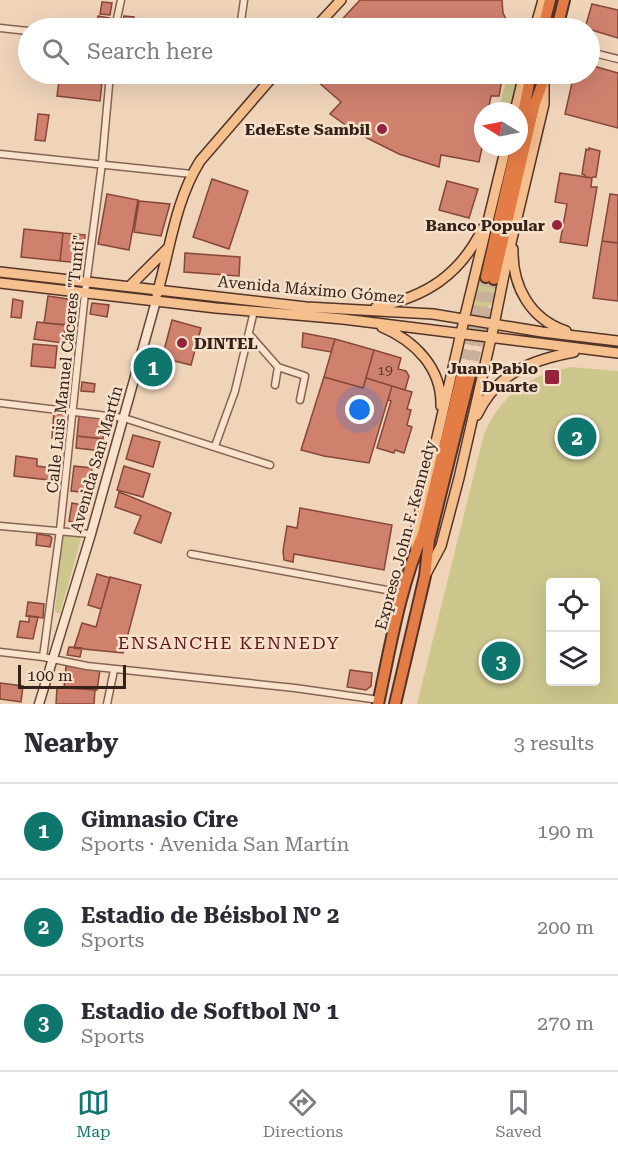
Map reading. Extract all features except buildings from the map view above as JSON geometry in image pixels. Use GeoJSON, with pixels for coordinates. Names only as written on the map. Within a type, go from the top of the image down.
{"type":"FeatureCollection","features":[{"type":"Feature","properties":{"kind":"highway"},"geometry":{"type":"LineString","coordinates":[[546,18],[550,0]]}},
{"type":"Feature","properties":{"kind":"highway"},"geometry":{"type":"LineString","coordinates":[[560,18],[564,0]]}},
{"type":"Feature","properties":{"kind":"highway"},"geometry":{"type":"LineString","coordinates":[[525,102],[529,84]]}},
{"type":"Feature","properties":{"kind":"highway"},"geometry":{"type":"LineString","coordinates":[[528,129],[543,84]]}},
{"type":"Feature","properties":{"kind":"highway"},"geometry":{"type":"LineString","coordinates":[[514,156],[490,278],[521,156]]}},
{"type":"Feature","properties":{"kind":"highway","name":"Expreso John F. Kennedy"},"geometry":{"type":"LineString","coordinates":[[379,702],[404,594],[416,549],[423,534],[466,374],[429,540],[425,576],[395,704]]}},
{"type":"Feature","properties":{"kind":"main road"},"geometry":{"type":"LineString","coordinates":[[324,18],[341,0]]}},
{"type":"Feature","properties":{"kind":"main road"},"geometry":{"type":"LineString","coordinates":[[538,18],[543,0]]}},
{"type":"Feature","properties":{"kind":"main road","name":"Avenida San Martín"},"geometry":{"type":"LineString","coordinates":[[39,704],[124,418],[183,195],[200,161],[266,84]]}},
{"type":"Feature","properties":{"kind":"main road"},"geometry":{"type":"LineString","coordinates":[[517,102],[522,84]]}},
{"type":"Feature","properties":{"kind":"main road"},"geometry":{"type":"LineString","coordinates":[[425,576],[441,546],[470,428],[544,104],[545,84]]}},
{"type":"Feature","properties":{"kind":"main road"},"geometry":{"type":"LineString","coordinates":[[416,549],[415,533],[504,156]]}},
{"type":"Feature","properties":{"kind":"main road"},"geometry":{"type":"LineString","coordinates":[[362,309],[409,298],[437,285],[465,255],[481,233],[489,215]]}},
{"type":"Feature","properties":{"kind":"main road"},"geometry":{"type":"LineString","coordinates":[[516,221],[514,270],[518,286],[528,304],[543,320],[583,337]]}},
{"type":"Feature","properties":{"kind":"main road"},"geometry":{"type":"LineString","coordinates":[[130,285],[170,246]]}},
{"type":"Feature","properties":{"kind":"main road","name":"Avenida Máximo Gómez"},"geometry":{"type":"LineString","coordinates":[[0,272],[130,285],[306,307],[433,314],[494,325],[618,341]]}},
{"type":"Feature","properties":{"kind":"main road","name":"Avenida Máximo Gómez"},"geometry":{"type":"LineString","coordinates":[[0,283],[85,294],[366,322],[618,353]]}},
{"type":"Feature","properties":{"kind":"main road"},"geometry":{"type":"LineString","coordinates":[[366,322],[396,333],[407,339],[421,352],[435,374],[439,386],[442,403],[440,428]]}},
{"type":"Feature","properties":{"kind":"main road"},"geometry":{"type":"LineString","coordinates":[[470,428],[493,390],[510,375],[533,362],[582,350]]}},
{"type":"Feature","properties":{"kind":"street"},"geometry":{"type":"LineString","coordinates":[[117,18],[121,0]]}},
{"type":"Feature","properties":{"kind":"street"},"geometry":{"type":"LineString","coordinates":[[241,18],[244,0]]}},
{"type":"Feature","properties":{"kind":"street"},"geometry":{"type":"LineString","coordinates":[[0,28],[18,30]]}},
{"type":"Feature","properties":{"kind":"street"},"geometry":{"type":"LineString","coordinates":[[600,54],[618,59]]}},
{"type":"Feature","properties":{"kind":"street","name":"Calle Luis Manuel Cáceres \"Tunti\""},"geometry":{"type":"LineString","coordinates":[[43,657],[60,530],[109,84]]}},
{"type":"Feature","properties":{"kind":"street"},"geometry":{"type":"LineString","coordinates":[[0,154],[192,174]]}},
{"type":"Feature","properties":{"kind":"street"},"geometry":{"type":"LineString","coordinates":[[215,446],[235,391],[254,311]]}},
{"type":"Feature","properties":{"kind":"street"},"geometry":{"type":"LineString","coordinates":[[249,334],[278,367],[303,375],[305,378],[300,400]]}},
{"type":"Feature","properties":{"kind":"street"},"geometry":{"type":"LineString","coordinates":[[275,385],[278,367]]}},
{"type":"Feature","properties":{"kind":"street"},"geometry":{"type":"LineString","coordinates":[[0,403],[124,418],[270,465]]}},
{"type":"Feature","properties":{"kind":"street"},"geometry":{"type":"LineString","coordinates":[[0,526],[91,534]]}},
{"type":"Feature","properties":{"kind":"street"},"geometry":{"type":"LineString","coordinates":[[190,554],[404,594]]}},
{"type":"Feature","properties":{"kind":"street"},"geometry":{"type":"LineString","coordinates":[[0,652],[114,670],[295,688],[379,702]]}},
{"type":"Feature","properties":{"kind":"street"},"geometry":{"type":"LineString","coordinates":[[107,704],[114,670]]}},
{"type":"Feature","properties":{"kind":"shaded area"},"geometry":{"type":"Polygon","coordinates":[[[505,84],[520,84],[515,102],[500,102],[505,84]]]}},
{"type":"Feature","properties":{"kind":"shaded area"},"geometry":{"type":"Polygon","coordinates":[[[479,276],[497,279],[491,305],[481,310],[472,304],[479,276]]]}},
{"type":"Feature","properties":{"kind":"shaded area"},"geometry":{"type":"Polygon","coordinates":[[[571,367],[618,371],[618,704],[417,704],[484,434],[499,408],[508,398],[529,381],[571,367]]]}},
{"type":"Feature","properties":{"kind":"shaded area"},"geometry":{"type":"Polygon","coordinates":[[[65,534],[78,536],[81,539],[60,613],[57,613],[55,611],[62,538],[65,534]]]}},
{"type":"Feature","properties":{"kind":"tunnel"},"geometry":{"type":"LineString","coordinates":[[462,374],[486,277]]}},
{"type":"Feature","properties":{"kind":"tunnel"},"geometry":{"type":"LineString","coordinates":[[470,375],[494,279]]}},
{"type":"Feature","properties":{"kind":"place","name":"EdeEste Sambil"},"geometry":{"type":"Point","coordinates":[382,129]}},
{"type":"Feature","properties":{"kind":"place","name":"Banco Popular"},"geometry":{"type":"Point","coordinates":[557,225]}},
{"type":"Feature","properties":{"kind":"place","name":"DINTEL"},"geometry":{"type":"Point","coordinates":[182,343]}},
{"type":"Feature","properties":{"kind":"place","name":"Gimnasio Cire"},"geometry":{"type":"Point","coordinates":[153,367]}},
{"type":"Feature","properties":{"kind":"place","name":"Juan Pablo Duarte"},"geometry":{"type":"Point","coordinates":[552,377]}},
{"type":"Feature","properties":{"kind":"place","name":"Estadio de Béisbol Nº 2"},"geometry":{"type":"Point","coordinates":[577,437]}},
{"type":"Feature","properties":{"kind":"place","name":"Estadio de Softbol Nº 1"},"geometry":{"type":"Point","coordinates":[501,661]}},
{"type":"Feature","properties":{"kind":"district","name":"ENSANCHE KENNEDY"},"geometry":{"type":"Point","coordinates":[229,643]}}]}
